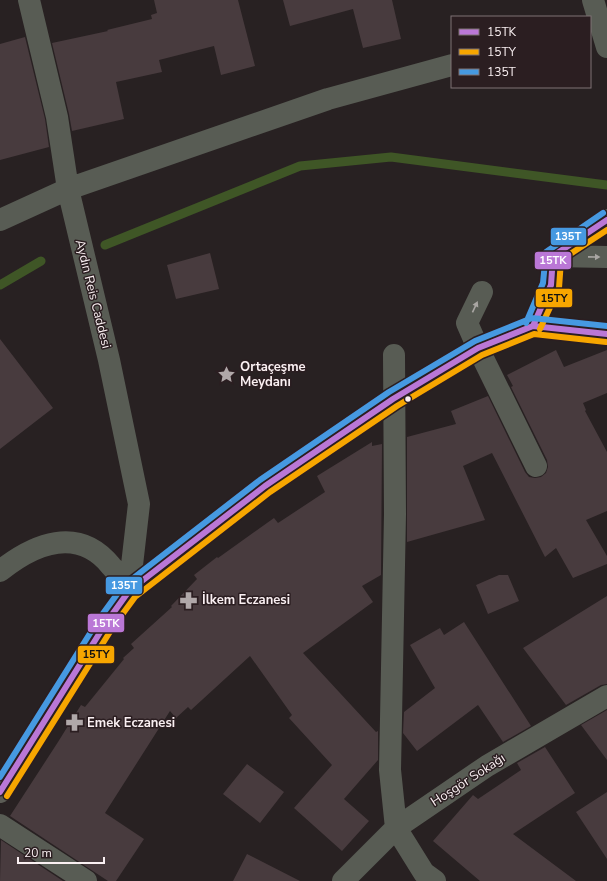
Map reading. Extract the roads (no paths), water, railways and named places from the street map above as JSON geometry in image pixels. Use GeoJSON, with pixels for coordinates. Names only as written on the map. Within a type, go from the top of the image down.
{"type":"FeatureCollection","features":[{"type":"Feature","properties":{"kind":"main road"},"geometry":{"type":"LineString","coordinates":[[0,792],[106,623],[129,591],[265,486],[393,399],[478,348],[533,326],[607,334]]}},
{"type":"Feature","properties":{"kind":"street","name":"Aydın Reis Caddesi"},"geometry":{"type":"LineString","coordinates":[[28,0],[57,117],[68,189],[109,360],[139,504],[129,591]]}},
{"type":"Feature","properties":{"kind":"street"},"geometry":{"type":"LineString","coordinates":[[593,0],[595,26],[607,47]]}},
{"type":"Feature","properties":{"kind":"street"},"geometry":{"type":"LineString","coordinates":[[0,220],[68,189],[328,99],[451,65]]}},
{"type":"Feature","properties":{"kind":"street"},"geometry":{"type":"LineString","coordinates":[[552,256],[607,220]]}},
{"type":"Feature","properties":{"kind":"street"},"geometry":{"type":"LineString","coordinates":[[552,256],[607,257]]}},
{"type":"Feature","properties":{"kind":"street"},"geometry":{"type":"LineString","coordinates":[[533,326],[551,285],[552,256]]}},
{"type":"Feature","properties":{"kind":"street"},"geometry":{"type":"LineString","coordinates":[[482,292],[467,323],[536,466]]}},
{"type":"Feature","properties":{"kind":"street"},"geometry":{"type":"LineString","coordinates":[[394,355],[393,399],[395,514],[390,770],[396,828],[424,873],[435,881]]}},
{"type":"Feature","properties":{"kind":"street"},"geometry":{"type":"LineString","coordinates":[[0,571],[16,558],[49,543],[68,542],[87,546],[104,556],[127,583],[129,591]]}},
{"type":"Feature","properties":{"kind":"street","name":"Hoşgör Sokağı"},"geometry":{"type":"LineString","coordinates":[[343,881],[396,828],[487,766],[607,696]]}},
{"type":"Feature","properties":{"kind":"street"},"geometry":{"type":"LineString","coordinates":[[0,825],[86,881]]}},
{"type":"Feature","properties":{"kind":"waterway"},"geometry":{"type":"LineString","coordinates":[[105,245],[300,166],[391,157],[607,185]]}},
{"type":"Feature","properties":{"kind":"waterway"},"geometry":{"type":"LineString","coordinates":[[0,285],[41,261]]}},
{"type":"Feature","properties":{"kind":"place","name":"Ortaçeşme Meydanı"},"geometry":{"type":"Point","coordinates":[227,374]}},
{"type":"Feature","properties":{"kind":"place","name":"İlkem Eczanesi"},"geometry":{"type":"Point","coordinates":[189,600]}},
{"type":"Feature","properties":{"kind":"place","name":"Emek Eczanesi"},"geometry":{"type":"Point","coordinates":[74,723]}}]}
